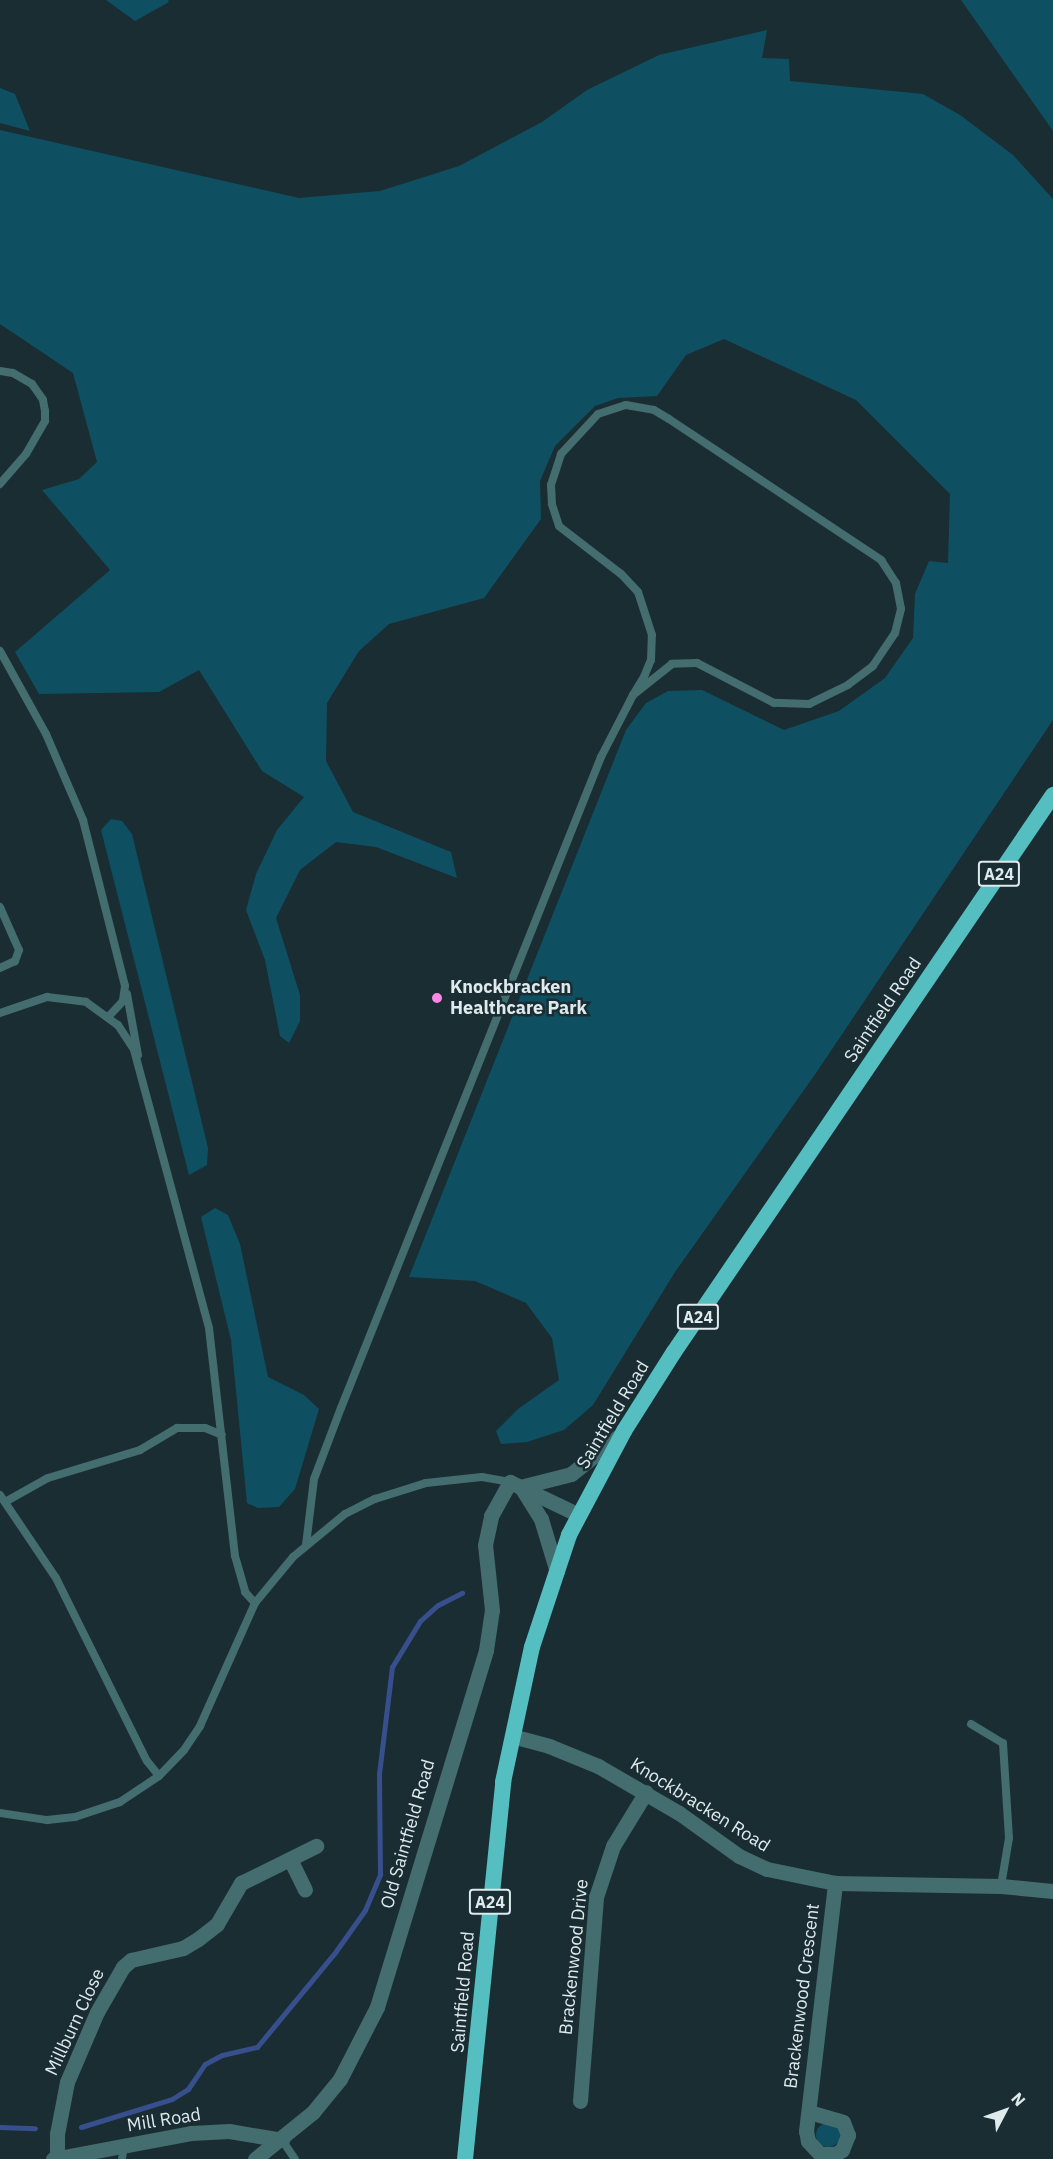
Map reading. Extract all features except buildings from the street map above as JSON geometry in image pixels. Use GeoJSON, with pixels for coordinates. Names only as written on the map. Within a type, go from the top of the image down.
{"type":"FeatureCollection","features":[{"type":"Feature","properties":{"kind":"highway","name":"Saintfield Road"},"geometry":{"type":"LineString","coordinates":[[465,2159],[495,1852],[512,1736],[532,1647],[556,1572],[579,1515],[624,1431],[1053,795]]}},
{"type":"Feature","properties":{"kind":"street"},"geometry":{"type":"LineString","coordinates":[[515,1484],[571,1474],[624,1431]]}},
{"type":"Feature","properties":{"kind":"street"},"geometry":{"type":"LineString","coordinates":[[515,1484],[579,1515]]}},
{"type":"Feature","properties":{"kind":"street"},"geometry":{"type":"LineString","coordinates":[[515,1484],[541,1519],[556,1572]]}},
{"type":"Feature","properties":{"kind":"street","name":"Old Saintfield Road"},"geometry":{"type":"LineString","coordinates":[[255,2159],[282,2140],[313,2112],[340,2079],[377,2007],[486,1650],[492,1610],[487,1531],[515,1484]]}},
{"type":"Feature","properties":{"kind":"street","name":"Knockbracken Road"},"geometry":{"type":"LineString","coordinates":[[512,1736],[549,1746],[646,1792],[739,1856],[767,1869],[835,1883],[1001,1886],[1053,1891]]}},
{"type":"Feature","properties":{"kind":"street","name":"Brackenwood Drive"},"geometry":{"type":"LineString","coordinates":[[580,2101],[596,1897],[613,1846],[646,1792]]}},
{"type":"Feature","properties":{"kind":"street","name":"Millburn Close"},"geometry":{"type":"LineString","coordinates":[[55,2159],[57,2134],[67,2082],[117,1975],[131,1960],[183,1948],[198,1939],[217,1924],[241,1883],[316,1846]]}},
{"type":"Feature","properties":{"kind":"street"},"geometry":{"type":"LineString","coordinates":[[290,1859],[305,1890]]}},
{"type":"Feature","properties":{"kind":"street","name":"Brackenwood Crescent"},"geometry":{"type":"LineString","coordinates":[[809,2112],[835,1883]]}},
{"type":"Feature","properties":{"kind":"street","name":"Mill Road"},"geometry":{"type":"LineString","coordinates":[[55,2159],[123,2152],[210,2132],[282,2140]]}},
{"type":"Feature","properties":{"kind":"lane"},"geometry":{"type":"LineString","coordinates":[[0,371],[13,373],[32,384],[40,393],[45,411],[35,438],[0,484]]}},
{"type":"Feature","properties":{"kind":"lane"},"geometry":{"type":"LineString","coordinates":[[306,1545],[315,1479],[341,1408],[601,757],[633,695],[644,677],[653,647],[643,602],[621,574],[559,526],[554,516],[551,485],[561,454],[587,423],[612,408],[626,405],[654,410],[669,419],[881,560],[896,583],[900,609],[895,633],[873,666],[848,685],[809,704],[774,703],[697,663],[672,664],[633,695]]}},
{"type":"Feature","properties":{"kind":"lane"},"geometry":{"type":"LineString","coordinates":[[0,651],[46,734],[77,801],[137,1037],[139,1066]]}},
{"type":"Feature","properties":{"kind":"lane"},"geometry":{"type":"LineString","coordinates":[[0,907],[19,950],[15,962],[0,968]]}},
{"type":"Feature","properties":{"kind":"lane"},"geometry":{"type":"LineString","coordinates":[[109,1016],[123,1001],[125,986]]}},
{"type":"Feature","properties":{"kind":"lane"},"geometry":{"type":"LineString","coordinates":[[0,1013],[33,999],[59,996],[86,1002],[109,1016],[128,1037],[139,1066],[206,1317],[235,1556],[246,1592],[255,1603]]}},
{"type":"Feature","properties":{"kind":"lane"},"geometry":{"type":"LineString","coordinates":[[159,1776],[147,1761],[56,1578],[3,1499],[48,1478],[140,1450],[177,1428],[205,1428],[222,1435]]}},
{"type":"Feature","properties":{"kind":"lane"},"geometry":{"type":"LineString","coordinates":[[0,1813],[47,1820],[75,1817],[120,1802],[159,1776],[184,1750],[200,1726],[255,1603],[306,1545],[345,1514],[375,1499],[426,1483],[482,1477],[515,1484]]}},
{"type":"Feature","properties":{"kind":"lane"},"geometry":{"type":"LineString","coordinates":[[971,1724],[1003,1743],[1009,1838],[1001,1886]]}},
{"type":"Feature","properties":{"kind":"lane"},"geometry":{"type":"LineString","coordinates":[[282,2140],[295,2159]]}},
{"type":"Feature","properties":{"kind":"shaded area"},"geometry":{"type":"Polygon","coordinates":[[[106,0],[168,0],[169,2],[135,21],[106,0]]]}},
{"type":"Feature","properties":{"kind":"shaded area"},"geometry":{"type":"Polygon","coordinates":[[[961,0],[1053,0],[1053,131],[961,0]]]}},
{"type":"Feature","properties":{"kind":"shaded area"},"geometry":{"type":"Polygon","coordinates":[[[767,30],[762,58],[789,59],[790,81],[923,94],[960,115],[1013,155],[1053,199],[1053,720],[816,1073],[675,1272],[593,1405],[564,1430],[527,1442],[501,1444],[496,1431],[518,1409],[559,1380],[552,1338],[526,1303],[475,1281],[409,1277],[626,730],[646,703],[668,691],[702,690],[784,730],[839,711],[885,678],[913,638],[915,594],[929,561],[948,563],[950,494],[856,400],[724,339],[686,355],[657,396],[618,398],[595,406],[555,446],[540,481],[541,519],[484,598],[389,624],[359,651],[327,703],[326,761],[353,812],[451,852],[457,878],[376,847],[336,842],[300,870],[276,918],[300,995],[300,1021],[289,1043],[280,1036],[265,960],[246,910],[256,874],[277,830],[304,797],[262,771],[199,670],[159,692],[39,694],[15,652],[110,570],[42,490],[79,479],[97,462],[73,373],[0,324],[0,130],[299,198],[380,191],[459,166],[542,122],[587,90],[659,55],[767,30]]]}},
{"type":"Feature","properties":{"kind":"shaded area"},"geometry":{"type":"Polygon","coordinates":[[[0,88],[15,94],[30,131],[0,123],[0,88]]]}},
{"type":"Feature","properties":{"kind":"shaded area"},"geometry":{"type":"Polygon","coordinates":[[[111,819],[122,821],[132,834],[208,1148],[207,1165],[189,1175],[101,830],[111,819]]]}},
{"type":"Feature","properties":{"kind":"shaded area"},"geometry":{"type":"Polygon","coordinates":[[[215,1208],[228,1215],[240,1244],[268,1377],[304,1395],[319,1409],[295,1489],[279,1507],[258,1508],[247,1503],[231,1340],[201,1217],[215,1208]]]}},
{"type":"Feature","properties":{"kind":"shaded area"},"geometry":{"type":"Polygon","coordinates":[[[828,2123],[837,2126],[840,2135],[837,2144],[828,2147],[819,2144],[816,2135],[819,2126],[828,2123]]]}},
{"type":"Feature","properties":{"kind":"waterway"},"geometry":{"type":"LineString","coordinates":[[81,2127],[172,2099],[188,2089],[205,2064],[222,2055],[257,2047],[336,1951],[365,1910],[380,1874],[379,1774],[392,1667],[420,1621],[438,1605],[462,1593]]}},
{"type":"Feature","properties":{"kind":"waterway"},"geometry":{"type":"LineString","coordinates":[[0,2127],[35,2128]]}},
{"type":"Feature","properties":{"kind":"place","name":"Knockbracken Healthcare Park"},"geometry":{"type":"Point","coordinates":[437,998]}}]}
